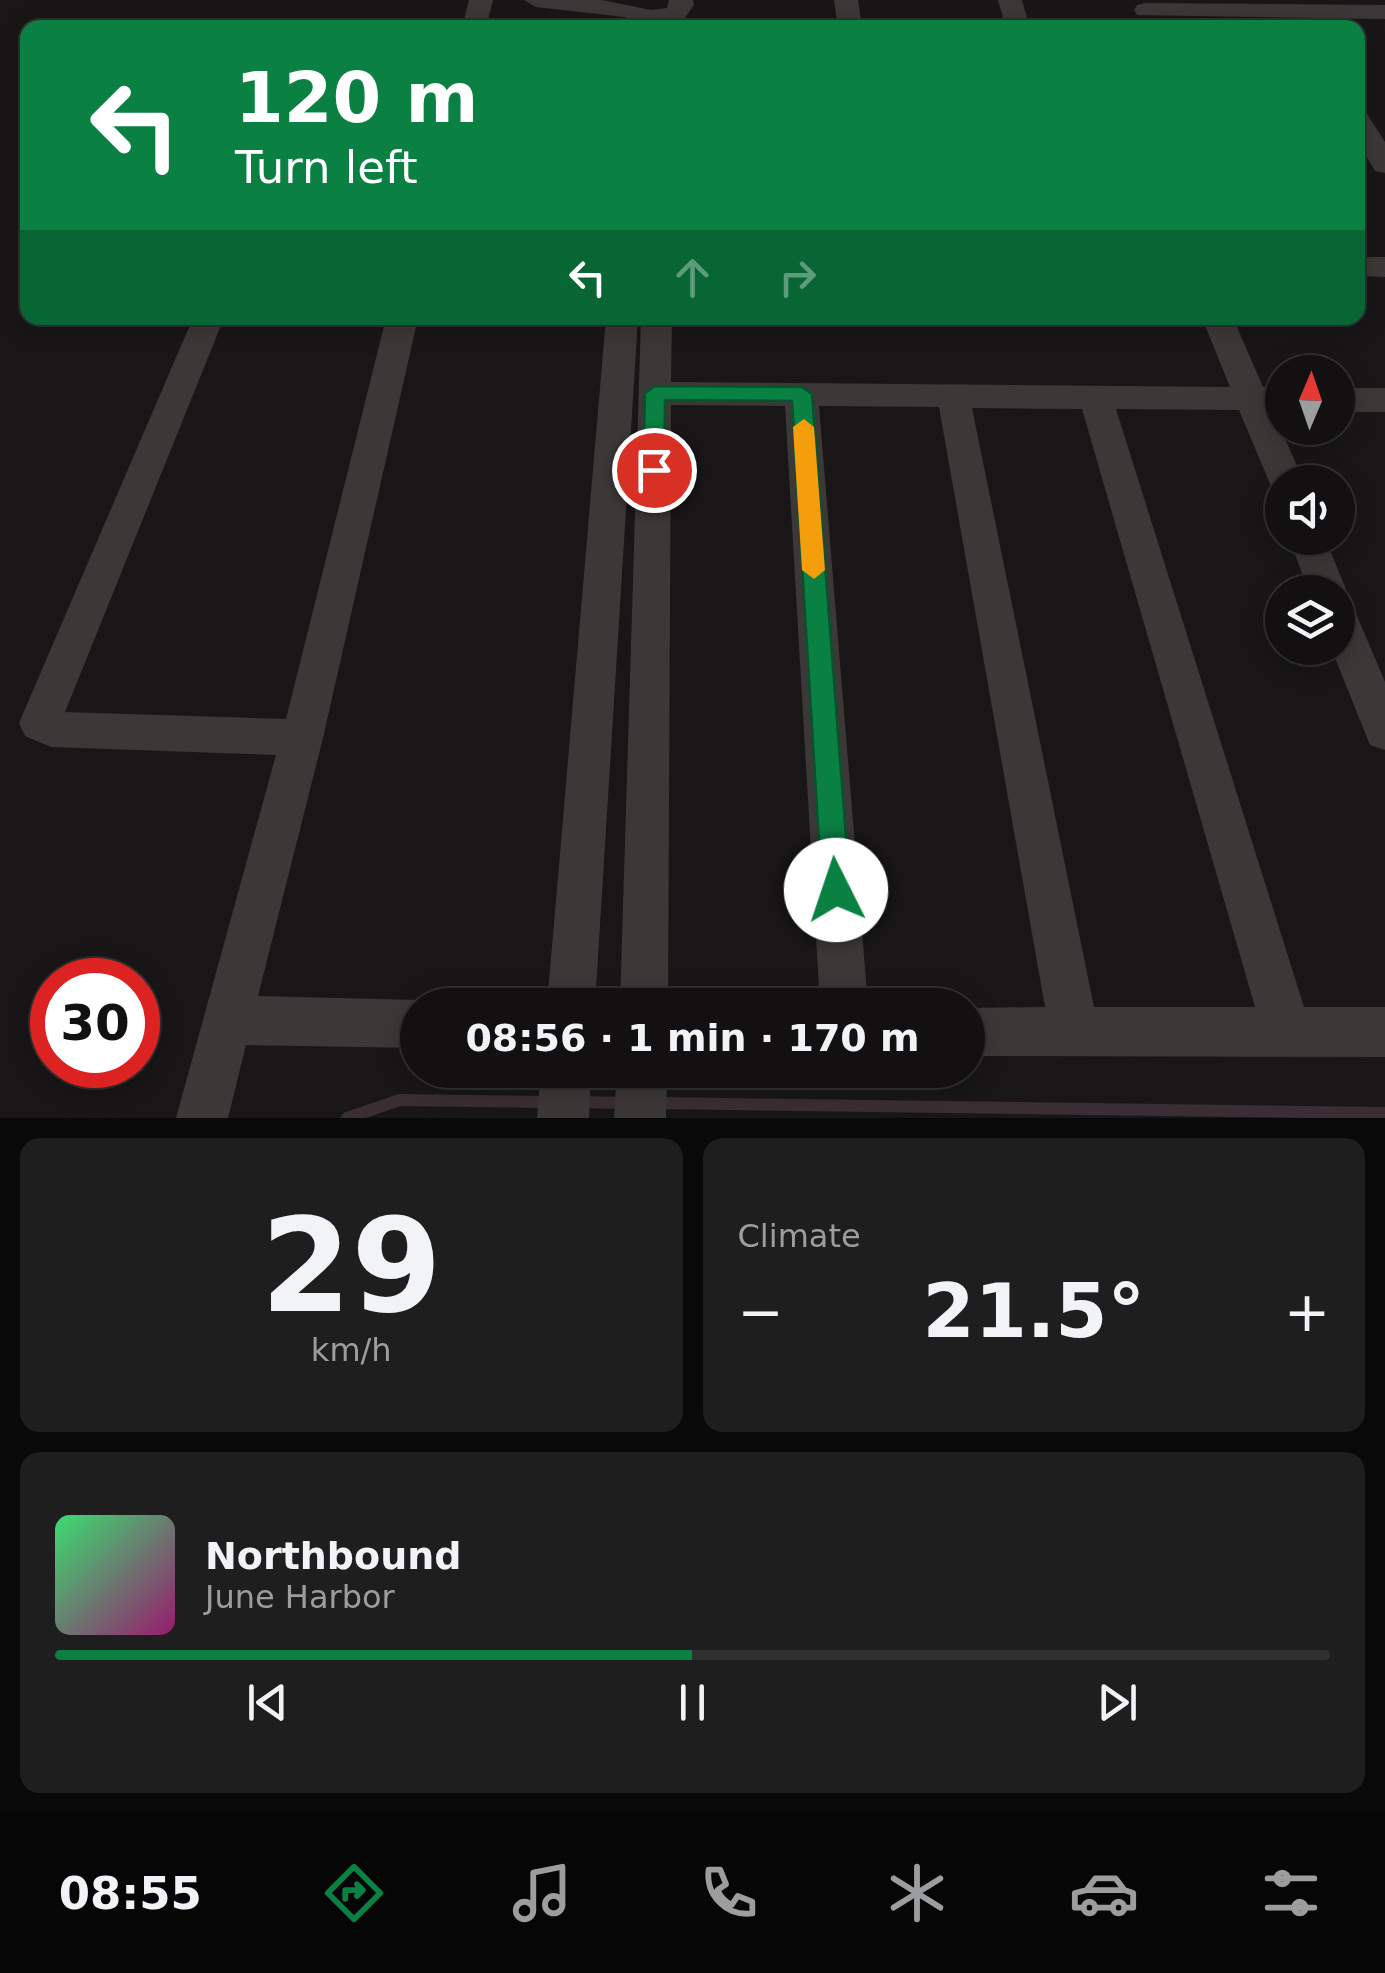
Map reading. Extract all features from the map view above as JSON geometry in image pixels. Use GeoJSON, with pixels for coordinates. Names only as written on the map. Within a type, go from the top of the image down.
{"type":"FeatureCollection","features":[{"type":"Feature","properties":{"kind":"street"},"geometry":{"type":"LineString","coordinates":[[536,0],[658,18],[677,14]]}},
{"type":"Feature","properties":{"kind":"street"},"geometry":{"type":"LineString","coordinates":[[1148,12],[1385,12]]}},
{"type":"Feature","properties":{"kind":"street"},"geometry":{"type":"LineString","coordinates":[[1365,132],[1385,165]]}},
{"type":"Feature","properties":{"kind":"street"},"geometry":{"type":"LineString","coordinates":[[205,325],[40,723],[51,729],[302,738]]}},
{"type":"Feature","properties":{"kind":"street"},"geometry":{"type":"LineString","coordinates":[[202,1118],[302,738],[400,325]]}},
{"type":"Feature","properties":{"kind":"street"},"geometry":{"type":"LineString","coordinates":[[572,988],[621,325]]}},
{"type":"Feature","properties":{"kind":"street"},"geometry":{"type":"LineString","coordinates":[[644,988],[656,325]]}},
{"type":"Feature","properties":{"kind":"street"},"geometry":{"type":"LineString","coordinates":[[1222,325],[1265,394]]}},
{"type":"Feature","properties":{"kind":"street"},"geometry":{"type":"LineString","coordinates":[[655,393],[1265,399]]}},
{"type":"Feature","properties":{"kind":"street"},"geometry":{"type":"LineString","coordinates":[[802,394],[843,988]]}},
{"type":"Feature","properties":{"kind":"street"},"geometry":{"type":"LineString","coordinates":[[953,394],[1074,1032]]}},
{"type":"Feature","properties":{"kind":"street"},"geometry":{"type":"LineString","coordinates":[[1095,397],[1287,1032]]}},
{"type":"Feature","properties":{"kind":"street"},"geometry":{"type":"LineString","coordinates":[[1355,400],[1385,400]]}},
{"type":"Feature","properties":{"kind":"street"},"geometry":{"type":"LineString","coordinates":[[1355,657],[1385,732]]}},
{"type":"Feature","properties":{"kind":"street"},"geometry":{"type":"LineString","coordinates":[[226,1020],[400,1024]]}},
{"type":"Feature","properties":{"kind":"street"},"geometry":{"type":"LineString","coordinates":[[985,1032],[1385,1032]]}},
{"type":"Feature","properties":{"kind":"street"},"geometry":{"type":"LineString","coordinates":[[563,1118],[565,1088]]}},
{"type":"Feature","properties":{"kind":"street"},"geometry":{"type":"LineString","coordinates":[[640,1118],[641,1088]]}},
{"type":"Feature","properties":{"kind":"waterway"},"geometry":{"type":"LineString","coordinates":[[347,1118],[400,1100],[548,1102]]}},
{"type":"Feature","properties":{"kind":"waterway"},"geometry":{"type":"LineString","coordinates":[[580,1102],[628,1103]]}},
{"type":"Feature","properties":{"kind":"waterway"},"geometry":{"type":"LineString","coordinates":[[655,1103],[1385,1113]]}},
{"type":"Feature","properties":{"kind":"slow traffic"},"geometry":{"type":"LineString","coordinates":[[804,427],[814,570]]}},
{"type":"Feature","properties":{"kind":"route"},"geometry":{"type":"LineString","coordinates":[[654,470],[655,393],[802,394],[836,890]]}}]}
